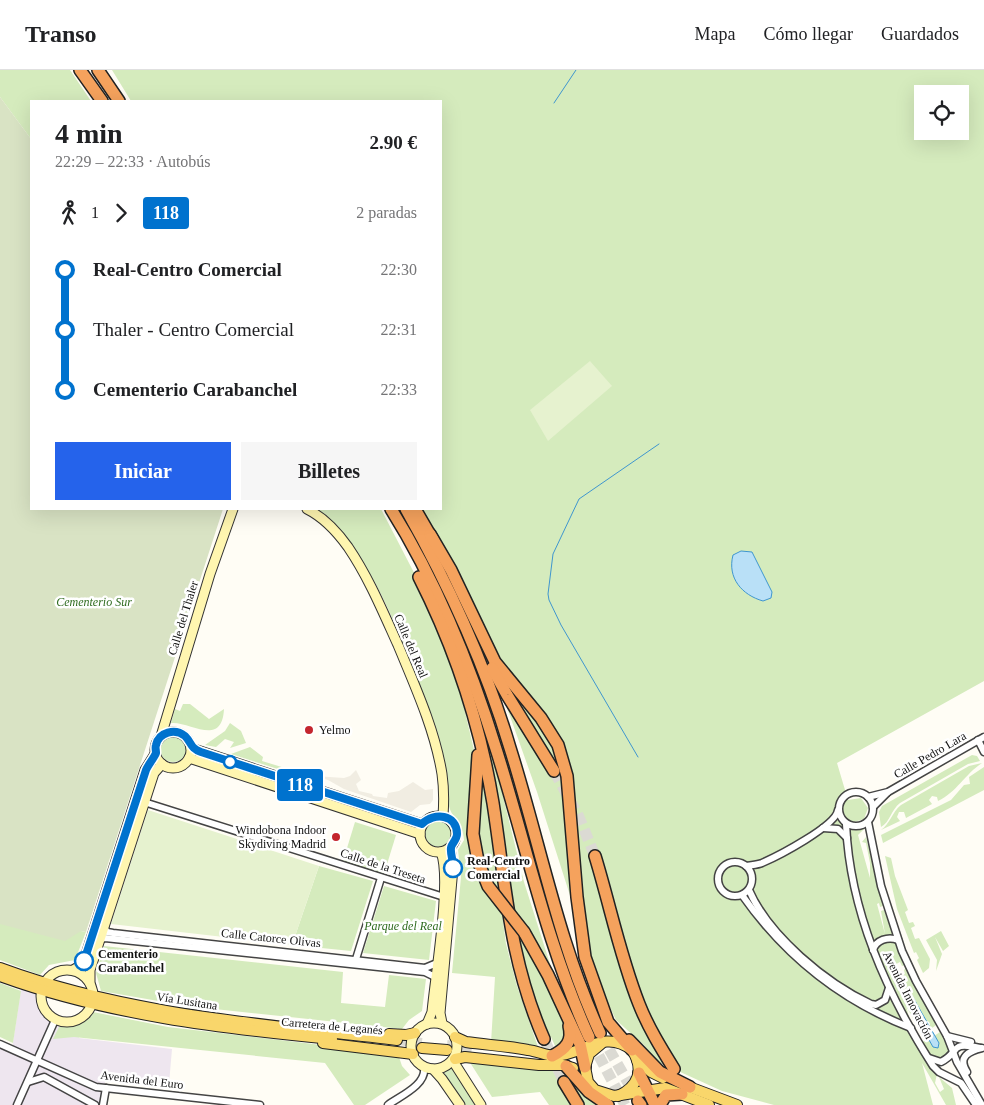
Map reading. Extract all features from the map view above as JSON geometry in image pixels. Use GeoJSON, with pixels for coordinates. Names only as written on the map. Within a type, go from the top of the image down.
{"type":"FeatureCollection","features":[{"type":"Feature","properties":{"kind":"highway"},"geometry":{"type":"LineString","coordinates":[[80,70],[101,100]]}},
{"type":"Feature","properties":{"kind":"highway"},"geometry":{"type":"LineString","coordinates":[[98,70],[118,100]]}},
{"type":"Feature","properties":{"kind":"highway"},"geometry":{"type":"LineString","coordinates":[[385,510],[440,618],[474,717],[486,769],[514,950],[530,1006],[544,1039]]}},
{"type":"Feature","properties":{"kind":"highway"},"geometry":{"type":"LineString","coordinates":[[392,510],[438,595],[464,652],[497,752],[559,965],[589,1037]]}},
{"type":"Feature","properties":{"kind":"highway"},"geometry":{"type":"LineString","coordinates":[[407,510],[450,590],[480,658],[510,747],[570,961],[604,1037]]}},
{"type":"Feature","properties":{"kind":"highway"},"geometry":{"type":"LineString","coordinates":[[417,510],[451,570],[496,662],[541,718],[558,745],[566,776],[577,897],[585,957],[608,1022],[635,1055]]}},
{"type":"Feature","properties":{"kind":"highway"},"geometry":{"type":"LineString","coordinates":[[430,534],[495,673],[554,771]]}},
{"type":"Feature","properties":{"kind":"highway"},"geometry":{"type":"LineString","coordinates":[[458,666],[478,750],[473,834],[478,861],[488,886],[524,932],[548,975],[581,1048],[585,1072]]}},
{"type":"Feature","properties":{"kind":"highway"},"geometry":{"type":"LineString","coordinates":[[594,856],[626,968],[639,1006],[655,1039],[674,1069]]}},
{"type":"Feature","properties":{"kind":"highway"},"geometry":{"type":"LineString","coordinates":[[552,1056],[563,1050],[571,1038],[564,1010]]}},
{"type":"Feature","properties":{"kind":"highway"},"geometry":{"type":"LineString","coordinates":[[619,1035],[634,1044],[660,1072],[686,1091]]}},
{"type":"Feature","properties":{"kind":"highway"},"geometry":{"type":"LineString","coordinates":[[565,1065],[589,1092],[617,1103]]}},
{"type":"Feature","properties":{"kind":"highway"},"geometry":{"type":"LineString","coordinates":[[639,1073],[655,1105]]}},
{"type":"Feature","properties":{"kind":"highway"},"geometry":{"type":"LineString","coordinates":[[564,1082],[578,1105]]}},
{"type":"Feature","properties":{"kind":"highway"},"geometry":{"type":"LineString","coordinates":[[595,1090],[617,1103]]}},
{"type":"Feature","properties":{"kind":"highway"},"geometry":{"type":"LineString","coordinates":[[660,1105],[666,1095],[686,1091]]}},
{"type":"Feature","properties":{"kind":"main road"},"geometry":{"type":"LineString","coordinates":[[0,968],[42,987]]}},
{"type":"Feature","properties":{"kind":"main road"},"geometry":{"type":"LineString","coordinates":[[0,976],[92,1001]]}},
{"type":"Feature","properties":{"kind":"main road","name":"Vía Lusitana"},"geometry":{"type":"LineString","coordinates":[[92,1001],[278,1026]]}},
{"type":"Feature","properties":{"kind":"main road","name":"Vía Lusitana"},"geometry":{"type":"LineString","coordinates":[[92,1001],[165,1019],[266,1033]]}},
{"type":"Feature","properties":{"kind":"main road"},"geometry":{"type":"LineString","coordinates":[[278,1026],[296,1024],[402,1035],[416,1033]]}},
{"type":"Feature","properties":{"kind":"main road","name":"Carretera de Leganés"},"geometry":{"type":"LineString","coordinates":[[266,1033],[397,1042],[278,1026]]}},
{"type":"Feature","properties":{"kind":"main road"},"geometry":{"type":"LineString","coordinates":[[266,1033],[294,1039],[412,1054]]}},
{"type":"Feature","properties":{"kind":"main road"},"geometry":{"type":"LineString","coordinates":[[455,1037],[466,1042],[532,1050],[552,1056]]}},
{"type":"Feature","properties":{"kind":"main road"},"geometry":{"type":"LineString","coordinates":[[585,1072],[593,1049],[604,1037]]}},
{"type":"Feature","properties":{"kind":"main road"},"geometry":{"type":"LineString","coordinates":[[595,1090],[585,1072],[565,1065],[474,1051],[552,1056],[581,1048],[604,1037],[616,1042],[660,1076],[709,1105]]}},
{"type":"Feature","properties":{"kind":"main road"},"geometry":{"type":"LineString","coordinates":[[422,1045],[447,1048]]}},
{"type":"Feature","properties":{"kind":"main road"},"geometry":{"type":"LineString","coordinates":[[617,1103],[633,1086],[639,1073],[635,1055]]}},
{"type":"Feature","properties":{"kind":"main road"},"geometry":{"type":"LineString","coordinates":[[454,1060],[465,1057],[539,1065],[565,1065]]}},
{"type":"Feature","properties":{"kind":"main road"},"geometry":{"type":"LineString","coordinates":[[617,1103],[646,1090],[665,1088],[686,1091],[737,1105]]}},
{"type":"Feature","properties":{"kind":"street","name":"Calle del Thaler"},"geometry":{"type":"LineString","coordinates":[[161,736],[210,574],[233,510]]}},
{"type":"Feature","properties":{"kind":"street","name":"Calle del Real"},"geometry":{"type":"LineString","coordinates":[[308,510],[330,526],[347,545],[361,567],[394,638],[418,694],[438,754],[444,788],[443,816]]}},
{"type":"Feature","properties":{"kind":"street"},"geometry":{"type":"LineString","coordinates":[[168,732],[184,735],[191,748],[189,758],[183,765],[175,768],[162,764],[156,754],[156,744],[161,736],[168,732]]}},
{"type":"Feature","properties":{"kind":"street"},"geometry":{"type":"LineString","coordinates":[[981,739],[984,752]]}},
{"type":"Feature","properties":{"kind":"street","name":"Calle Pedro Lara"},"geometry":{"type":"LineString","coordinates":[[873,807],[888,792],[981,739]]}},
{"type":"Feature","properties":{"kind":"street"},"geometry":{"type":"LineString","coordinates":[[191,748],[422,824]]}},
{"type":"Feature","properties":{"kind":"street"},"geometry":{"type":"LineString","coordinates":[[156,754],[146,770],[83,964],[73,970],[55,972],[42,987],[42,1007],[55,1020],[70,1022],[78,1020],[85,1015],[92,1001],[90,970],[154,771],[162,764]]}},
{"type":"Feature","properties":{"kind":"street"},"geometry":{"type":"LineString","coordinates":[[189,758],[420,834]]}},
{"type":"Feature","properties":{"kind":"street"},"geometry":{"type":"LineString","coordinates":[[752,875],[761,864],[823,828],[837,816],[841,800],[849,793],[859,792],[868,797],[873,807],[868,822],[858,826],[845,823],[823,828]]}},
{"type":"Feature","properties":{"kind":"street","name":"Calle Pedro Lara"},"geometry":{"type":"LineString","coordinates":[[868,797],[888,792]]}},
{"type":"Feature","properties":{"kind":"street","name":"Calle de la Treseta"},"geometry":{"type":"LineString","coordinates":[[144,802],[444,897]]}},
{"type":"Feature","properties":{"kind":"street"},"geometry":{"type":"LineString","coordinates":[[838,810],[845,823]]}},
{"type":"Feature","properties":{"kind":"street"},"geometry":{"type":"LineString","coordinates":[[428,1068],[442,1068],[454,1060],[457,1049],[455,1037],[442,1023],[440,1013],[453,868],[450,848],[457,834],[455,826],[443,816],[435,816],[422,824],[420,834],[426,848],[441,852],[450,848]]}},
{"type":"Feature","properties":{"kind":"street","name":"Avenida Innovación"},"geometry":{"type":"LineString","coordinates":[[868,822],[881,886],[898,940],[916,981],[947,1036],[962,1072],[979,1103]]}},
{"type":"Feature","properties":{"kind":"street","name":"Avenida Innovación"},"geometry":{"type":"LineString","coordinates":[[845,823],[848,860],[855,895],[872,950],[889,988],[928,1058],[939,1072],[961,1083],[979,1103]]}},
{"type":"Feature","properties":{"kind":"street"},"geometry":{"type":"LineString","coordinates":[[823,828],[838,829],[847,838]]}},
{"type":"Feature","properties":{"kind":"street"},"geometry":{"type":"LineString","coordinates":[[441,852],[445,862],[444,897],[432,1012],[427,1024],[416,1033],[412,1043],[412,1054],[417,1062],[442,1079],[460,1105]]}},
{"type":"Feature","properties":{"kind":"street"},"geometry":{"type":"LineString","coordinates":[[746,866],[752,875],[749,890],[736,897],[726,894],[719,884],[718,878],[722,868],[727,864],[737,862],[746,866],[761,864]]}},
{"type":"Feature","properties":{"kind":"street"},"geometry":{"type":"LineString","coordinates":[[356,959],[380,878]]}},
{"type":"Feature","properties":{"kind":"street"},"geometry":{"type":"LineString","coordinates":[[749,890],[755,904],[777,931],[803,958],[834,981],[871,1004],[885,1000],[889,988]]}},
{"type":"Feature","properties":{"kind":"street"},"geometry":{"type":"LineString","coordinates":[[742,895],[772,934],[815,975],[863,1006],[911,1028]]}},
{"type":"Feature","properties":{"kind":"street","name":"Calle Catorce Olivas"},"geometry":{"type":"LineString","coordinates":[[104,927],[107,932],[113,933],[425,968],[437,963]]}},
{"type":"Feature","properties":{"kind":"street","name":"Calle Catorce Olivas"},"geometry":{"type":"LineString","coordinates":[[100,940],[105,938],[425,972],[435,977]]}},
{"type":"Feature","properties":{"kind":"street"},"geometry":{"type":"LineString","coordinates":[[872,950],[875,944],[882,940],[893,938],[898,940]]}},
{"type":"Feature","properties":{"kind":"street"},"geometry":{"type":"LineString","coordinates":[[73,970],[83,974],[90,983]]}},
{"type":"Feature","properties":{"kind":"street"},"geometry":{"type":"LineString","coordinates":[[18,1105],[55,1020]]}},
{"type":"Feature","properties":{"kind":"street"},"geometry":{"type":"LineString","coordinates":[[427,1024],[442,1023]]}},
{"type":"Feature","properties":{"kind":"street"},"geometry":{"type":"LineString","coordinates":[[947,1036],[983,1047]]}},
{"type":"Feature","properties":{"kind":"street","name":"Avenida del Euro"},"geometry":{"type":"LineString","coordinates":[[0,1044],[85,1083],[106,1088],[260,1105]]}},
{"type":"Feature","properties":{"kind":"street"},"geometry":{"type":"LineString","coordinates":[[953,1050],[963,1045],[983,1047]]}},
{"type":"Feature","properties":{"kind":"street"},"geometry":{"type":"LineString","coordinates":[[979,1103],[979,1091],[963,1063],[964,1058],[970,1051],[983,1047]]}},
{"type":"Feature","properties":{"kind":"street","name":"Avenida Innovación"},"geometry":{"type":"LineString","coordinates":[[928,1058],[941,1062],[948,1058],[953,1050]]}},
{"type":"Feature","properties":{"kind":"street"},"geometry":{"type":"LineString","coordinates":[[454,1060],[481,1105]]}},
{"type":"Feature","properties":{"kind":"street"},"geometry":{"type":"LineString","coordinates":[[388,1105],[418,1084],[428,1068]]}},
{"type":"Feature","properties":{"kind":"street"},"geometry":{"type":"LineString","coordinates":[[28,1082],[44,1077],[96,1105]]}},
{"type":"Feature","properties":{"kind":"street"},"geometry":{"type":"LineString","coordinates":[[103,1105],[106,1088]]}},
{"type":"Feature","properties":{"kind":"street"},"geometry":{"type":"LineString","coordinates":[[188,1105],[189,1097]]}},
{"type":"Feature","properties":{"kind":"shaded area"},"geometry":{"type":"Polygon","coordinates":[[[356,770],[361,780],[356,784],[359,791],[387,798],[388,793],[399,791],[413,782],[425,790],[433,789],[433,800],[430,804],[420,805],[411,812],[344,789],[328,780],[315,776],[344,778],[350,776],[356,770]]]}},
{"type":"Feature","properties":{"kind":"shaded area"},"geometry":{"type":"Polygon","coordinates":[[[21,989],[36,992],[42,1012],[49,1020],[61,1025],[82,1023],[79,1038],[172,1049],[169,1084],[105,1078],[105,1105],[0,1105],[0,1043],[12,1049],[21,989]]]}},
{"type":"Feature","properties":{"kind":"green space"},"geometry":{"type":"Polygon","coordinates":[[[0,70],[70,70],[90,100],[30,100],[30,138],[0,97],[0,70]]]}},
{"type":"Feature","properties":{"kind":"green space"},"geometry":{"type":"Polygon","coordinates":[[[112,70],[984,70],[984,681],[837,763],[848,800],[861,798],[868,808],[864,819],[854,822],[856,830],[865,828],[858,835],[870,878],[870,863],[866,843],[862,842],[866,837],[883,906],[880,907],[879,903],[877,904],[885,934],[881,911],[884,910],[905,965],[902,966],[900,962],[894,965],[900,984],[901,976],[905,974],[904,970],[906,968],[936,1025],[931,1029],[911,994],[905,997],[925,1032],[922,1034],[906,1006],[917,1046],[937,1074],[935,1083],[940,1092],[944,1089],[939,1077],[952,1088],[956,1105],[946,1105],[922,1063],[933,1105],[774,1105],[722,1091],[654,1060],[644,1045],[616,1020],[597,980],[537,792],[458,570],[420,510],[442,510],[442,100],[130,100],[112,70]]]}},
{"type":"Feature","properties":{"kind":"green space","name":"Cementerio Sur"},"geometry":{"type":"Polygon","coordinates":[[[0,97],[30,138],[30,510],[223,510],[86,932],[81,931],[65,941],[0,924],[0,97]]]}},
{"type":"Feature","properties":{"kind":"green space"},"geometry":{"type":"Polygon","coordinates":[[[590,361],[612,386],[548,441],[530,410],[590,361]]]}},
{"type":"Feature","properties":{"kind":"green space"},"geometry":{"type":"Polygon","coordinates":[[[317,510],[382,510],[438,619],[456,674],[474,750],[477,850],[482,766],[506,944],[517,986],[538,1047],[491,1043],[495,977],[452,973],[461,877],[458,850],[464,840],[462,829],[449,806],[447,780],[440,750],[429,713],[399,632],[360,558],[339,529],[317,510]]]}},
{"type":"Feature","properties":{"kind":"green space"},"geometry":{"type":"Polygon","coordinates":[[[183,704],[190,704],[209,719],[224,709],[222,721],[218,727],[211,730],[171,723],[175,709],[180,711],[183,704]]]}},
{"type":"Feature","properties":{"kind":"green space"},"geometry":{"type":"Polygon","coordinates":[[[479,716],[499,780],[524,882],[557,986],[543,975],[565,1024],[566,1038],[556,1048],[551,1037],[548,1037],[524,970],[479,716]]]}},
{"type":"Feature","properties":{"kind":"green space"},"geometry":{"type":"Polygon","coordinates":[[[230,723],[241,731],[246,743],[230,748],[234,742],[225,739],[216,747],[205,745],[225,731],[230,723]]]}},
{"type":"Feature","properties":{"kind":"green space"},"geometry":{"type":"Polygon","coordinates":[[[173,736],[182,740],[186,749],[182,758],[173,762],[164,758],[160,749],[164,740],[173,736]]]}},
{"type":"Feature","properties":{"kind":"green space"},"geometry":{"type":"Polygon","coordinates":[[[250,747],[263,757],[262,761],[285,768],[284,771],[231,754],[250,747]]]}},
{"type":"Feature","properties":{"kind":"green space"},"geometry":{"type":"Polygon","coordinates":[[[972,755],[977,756],[980,761],[968,764],[900,803],[881,827],[879,812],[882,806],[972,755]]]}},
{"type":"Feature","properties":{"kind":"green space"},"geometry":{"type":"Polygon","coordinates":[[[982,763],[945,797],[938,801],[937,797],[932,796],[929,800],[932,804],[906,818],[904,812],[899,812],[897,817],[900,821],[881,830],[887,825],[901,805],[969,766],[982,763]]]}},
{"type":"Feature","properties":{"kind":"green space"},"geometry":{"type":"Polygon","coordinates":[[[984,767],[984,790],[883,843],[881,835],[951,800],[964,785],[970,784],[969,777],[984,767]]]}},
{"type":"Feature","properties":{"kind":"green space"},"geometry":{"type":"Polygon","coordinates":[[[148,810],[319,866],[292,945],[111,924],[148,810]]]}},
{"type":"Feature","properties":{"kind":"green space"},"geometry":{"type":"Polygon","coordinates":[[[438,821],[447,825],[451,834],[447,843],[438,847],[429,843],[425,834],[429,825],[438,821]]]}},
{"type":"Feature","properties":{"kind":"green space"},"geometry":{"type":"Polygon","coordinates":[[[355,822],[396,835],[384,874],[343,861],[355,822]]]}},
{"type":"Feature","properties":{"kind":"green space"},"geometry":{"type":"Polygon","coordinates":[[[885,856],[891,858],[895,876],[908,910],[905,912],[909,923],[913,922],[915,926],[911,928],[915,939],[919,938],[930,959],[929,968],[923,973],[917,960],[919,958],[916,952],[914,953],[897,909],[885,856]]]}},
{"type":"Feature","properties":{"kind":"green space"},"geometry":{"type":"Polygon","coordinates":[[[319,866],[373,881],[351,951],[292,945],[319,866]]]}},
{"type":"Feature","properties":{"kind":"green space","name":"Parque del Real"},"geometry":{"type":"Polygon","coordinates":[[[384,886],[436,901],[429,960],[363,953],[384,886]]]}},
{"type":"Feature","properties":{"kind":"green space"},"geometry":{"type":"Polygon","coordinates":[[[0,923],[86,932],[75,960],[49,965],[40,975],[0,960],[0,923]]]}},
{"type":"Feature","properties":{"kind":"green space"},"geometry":{"type":"Polygon","coordinates":[[[941,931],[949,946],[943,951],[935,937],[942,954],[936,971],[937,960],[926,940],[941,931]]]}},
{"type":"Feature","properties":{"kind":"green space"},"geometry":{"type":"Polygon","coordinates":[[[104,946],[343,972],[341,1003],[385,1007],[389,975],[426,979],[422,1011],[409,1020],[402,1029],[187,1006],[101,991],[96,973],[104,946]]]}},
{"type":"Feature","properties":{"kind":"green space"},"geometry":{"type":"Polygon","coordinates":[[[0,983],[21,991],[13,1043],[0,1037],[0,983]]]}},
{"type":"Feature","properties":{"kind":"green space"},"geometry":{"type":"Polygon","coordinates":[[[93,1012],[168,1027],[398,1054],[402,1066],[410,1075],[365,1105],[354,1105],[325,1063],[74,1037],[53,1039],[59,1027],[77,1025],[93,1012]]]}},
{"type":"Feature","properties":{"kind":"green space"},"geometry":{"type":"Polygon","coordinates":[[[940,1032],[949,1050],[942,1059],[931,1057],[922,1042],[929,1039],[933,1047],[939,1043],[934,1036],[940,1032]]]}},
{"type":"Feature","properties":{"kind":"green space"},"geometry":{"type":"Polygon","coordinates":[[[469,1061],[560,1068],[602,1105],[583,1105],[567,1075],[553,1071],[571,1105],[549,1105],[540,1092],[492,1097],[469,1061]]]}},
{"type":"Feature","properties":{"kind":"green space"},"geometry":{"type":"Polygon","coordinates":[[[453,1067],[478,1105],[465,1105],[444,1073],[453,1067]]]}},
{"type":"Feature","properties":{"kind":"water"},"geometry":{"type":"Polygon","coordinates":[[[741,551],[752,552],[772,592],[771,598],[763,601],[749,595],[734,578],[732,571],[733,555],[741,551]]]}},
{"type":"Feature","properties":{"kind":"water"},"geometry":{"type":"Polygon","coordinates":[[[907,993],[911,994],[939,1043],[938,1048],[933,1047],[905,997],[907,993]]]}},
{"type":"Feature","properties":{"kind":"waterway"},"geometry":{"type":"LineString","coordinates":[[554,103],[576,70]]}},
{"type":"Feature","properties":{"kind":"waterway"},"geometry":{"type":"LineString","coordinates":[[638,757],[561,625],[548,594],[553,554],[579,499],[659,444]]}},
{"type":"Feature","properties":{"kind":"tunnel"},"geometry":{"type":"LineString","coordinates":[[554,771],[579,817],[595,856]]}},
{"type":"Feature","properties":{"kind":"tunnel"},"geometry":{"type":"LineString","coordinates":[[601,1035],[635,1095]]}},
{"type":"Feature","properties":{"kind":"tunnel"},"geometry":{"type":"LineString","coordinates":[[544,1039],[564,1082]]}},
{"type":"Feature","properties":{"kind":"tunnel"},"geometry":{"type":"LineString","coordinates":[[397,1040],[423,1043]]}},
{"type":"Feature","properties":{"kind":"tunnel"},"geometry":{"type":"LineString","coordinates":[[591,1041],[625,1105]]}},
{"type":"Feature","properties":{"kind":"tunnel"},"geometry":{"type":"LineString","coordinates":[[447,1045],[474,1048]]}},
{"type":"Feature","properties":{"kind":"bus line","name":"118"},"geometry":{"type":"LineString","coordinates":[[84,961],[146,770],[151,759],[156,754],[156,744],[161,736],[168,732],[184,735],[189,741],[191,748],[201,752],[422,824],[428,818],[443,816],[455,826],[457,834],[450,848],[454,862],[453,868]]}},
{"type":"Feature","properties":{"kind":"place","name":"Yelmo"},"geometry":{"type":"Point","coordinates":[309,730]}},
{"type":"Feature","properties":{"kind":"place","name":"Windobona Indoor Skydiving Madrid"},"geometry":{"type":"Point","coordinates":[336,837]}},
{"type":"Feature","properties":{"kind":"place","name":"Real-Centro Comercial"},"geometry":{"type":"Point","coordinates":[453,868]}},
{"type":"Feature","properties":{"kind":"place","name":"Cementerio Carabanchel"},"geometry":{"type":"Point","coordinates":[84,961]}}]}
